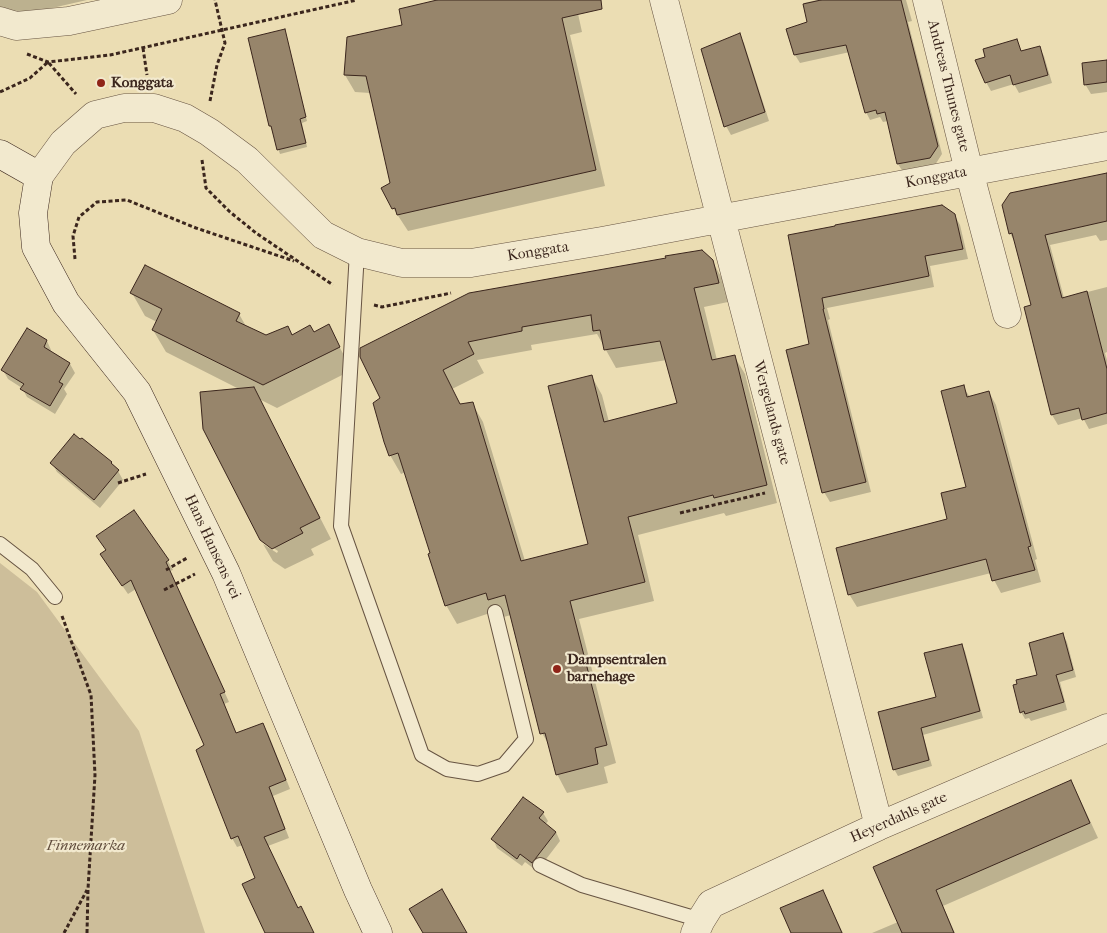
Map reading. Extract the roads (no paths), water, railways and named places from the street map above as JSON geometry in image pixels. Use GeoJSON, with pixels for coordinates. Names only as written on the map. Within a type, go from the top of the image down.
{"type":"FeatureCollection","features":[{"type":"Feature","properties":{"kind":"street"},"geometry":{"type":"LineString","coordinates":[[0,22],[16,26],[69,21],[168,0]]}},
{"type":"Feature","properties":{"kind":"street","name":"Wergelands gate"},"geometry":{"type":"LineString","coordinates":[[664,0],[878,826]]}},
{"type":"Feature","properties":{"kind":"street","name":"Andreas Thunes gate"},"geometry":{"type":"LineString","coordinates":[[927,0],[969,171],[1007,314]]}},
{"type":"Feature","properties":{"kind":"street","name":"Konggata"},"geometry":{"type":"LineString","coordinates":[[39,176],[62,143],[95,115],[124,108],[154,108],[185,118],[209,132],[247,160],[323,235],[356,252],[402,263],[471,263],[721,219],[1107,146]]}},
{"type":"Feature","properties":{"kind":"street"},"geometry":{"type":"LineString","coordinates":[[0,154],[39,176]]}},
{"type":"Feature","properties":{"kind":"street","name":"Hans Hansens vei"},"geometry":{"type":"LineString","coordinates":[[39,176],[33,213],[36,248],[66,303],[137,392],[220,561],[358,890],[378,933]]}},
{"type":"Feature","properties":{"kind":"street","name":"Heyerdahls gate"},"geometry":{"type":"LineString","coordinates":[[698,926],[710,904],[878,826],[1107,728]]}},
{"type":"Feature","properties":{"kind":"lane"},"geometry":{"type":"LineString","coordinates":[[356,252],[341,526],[422,755],[447,769],[478,774],[504,765],[526,739],[494,612]]}},
{"type":"Feature","properties":{"kind":"lane"},"geometry":{"type":"LineString","coordinates":[[0,544],[32,569],[55,597]]}},
{"type":"Feature","properties":{"kind":"lane"},"geometry":{"type":"LineString","coordinates":[[540,865],[582,886],[698,926]]}},
{"type":"Feature","properties":{"kind":"place","name":"Konggata"},"geometry":{"type":"Point","coordinates":[101,83]}},
{"type":"Feature","properties":{"kind":"place","name":"Dampsentralen barnehage"},"geometry":{"type":"Point","coordinates":[557,669]}},
{"type":"Feature","properties":{"kind":"park label","name":"Finnemarka"},"geometry":{"type":"Point","coordinates":[86,846]}}]}
